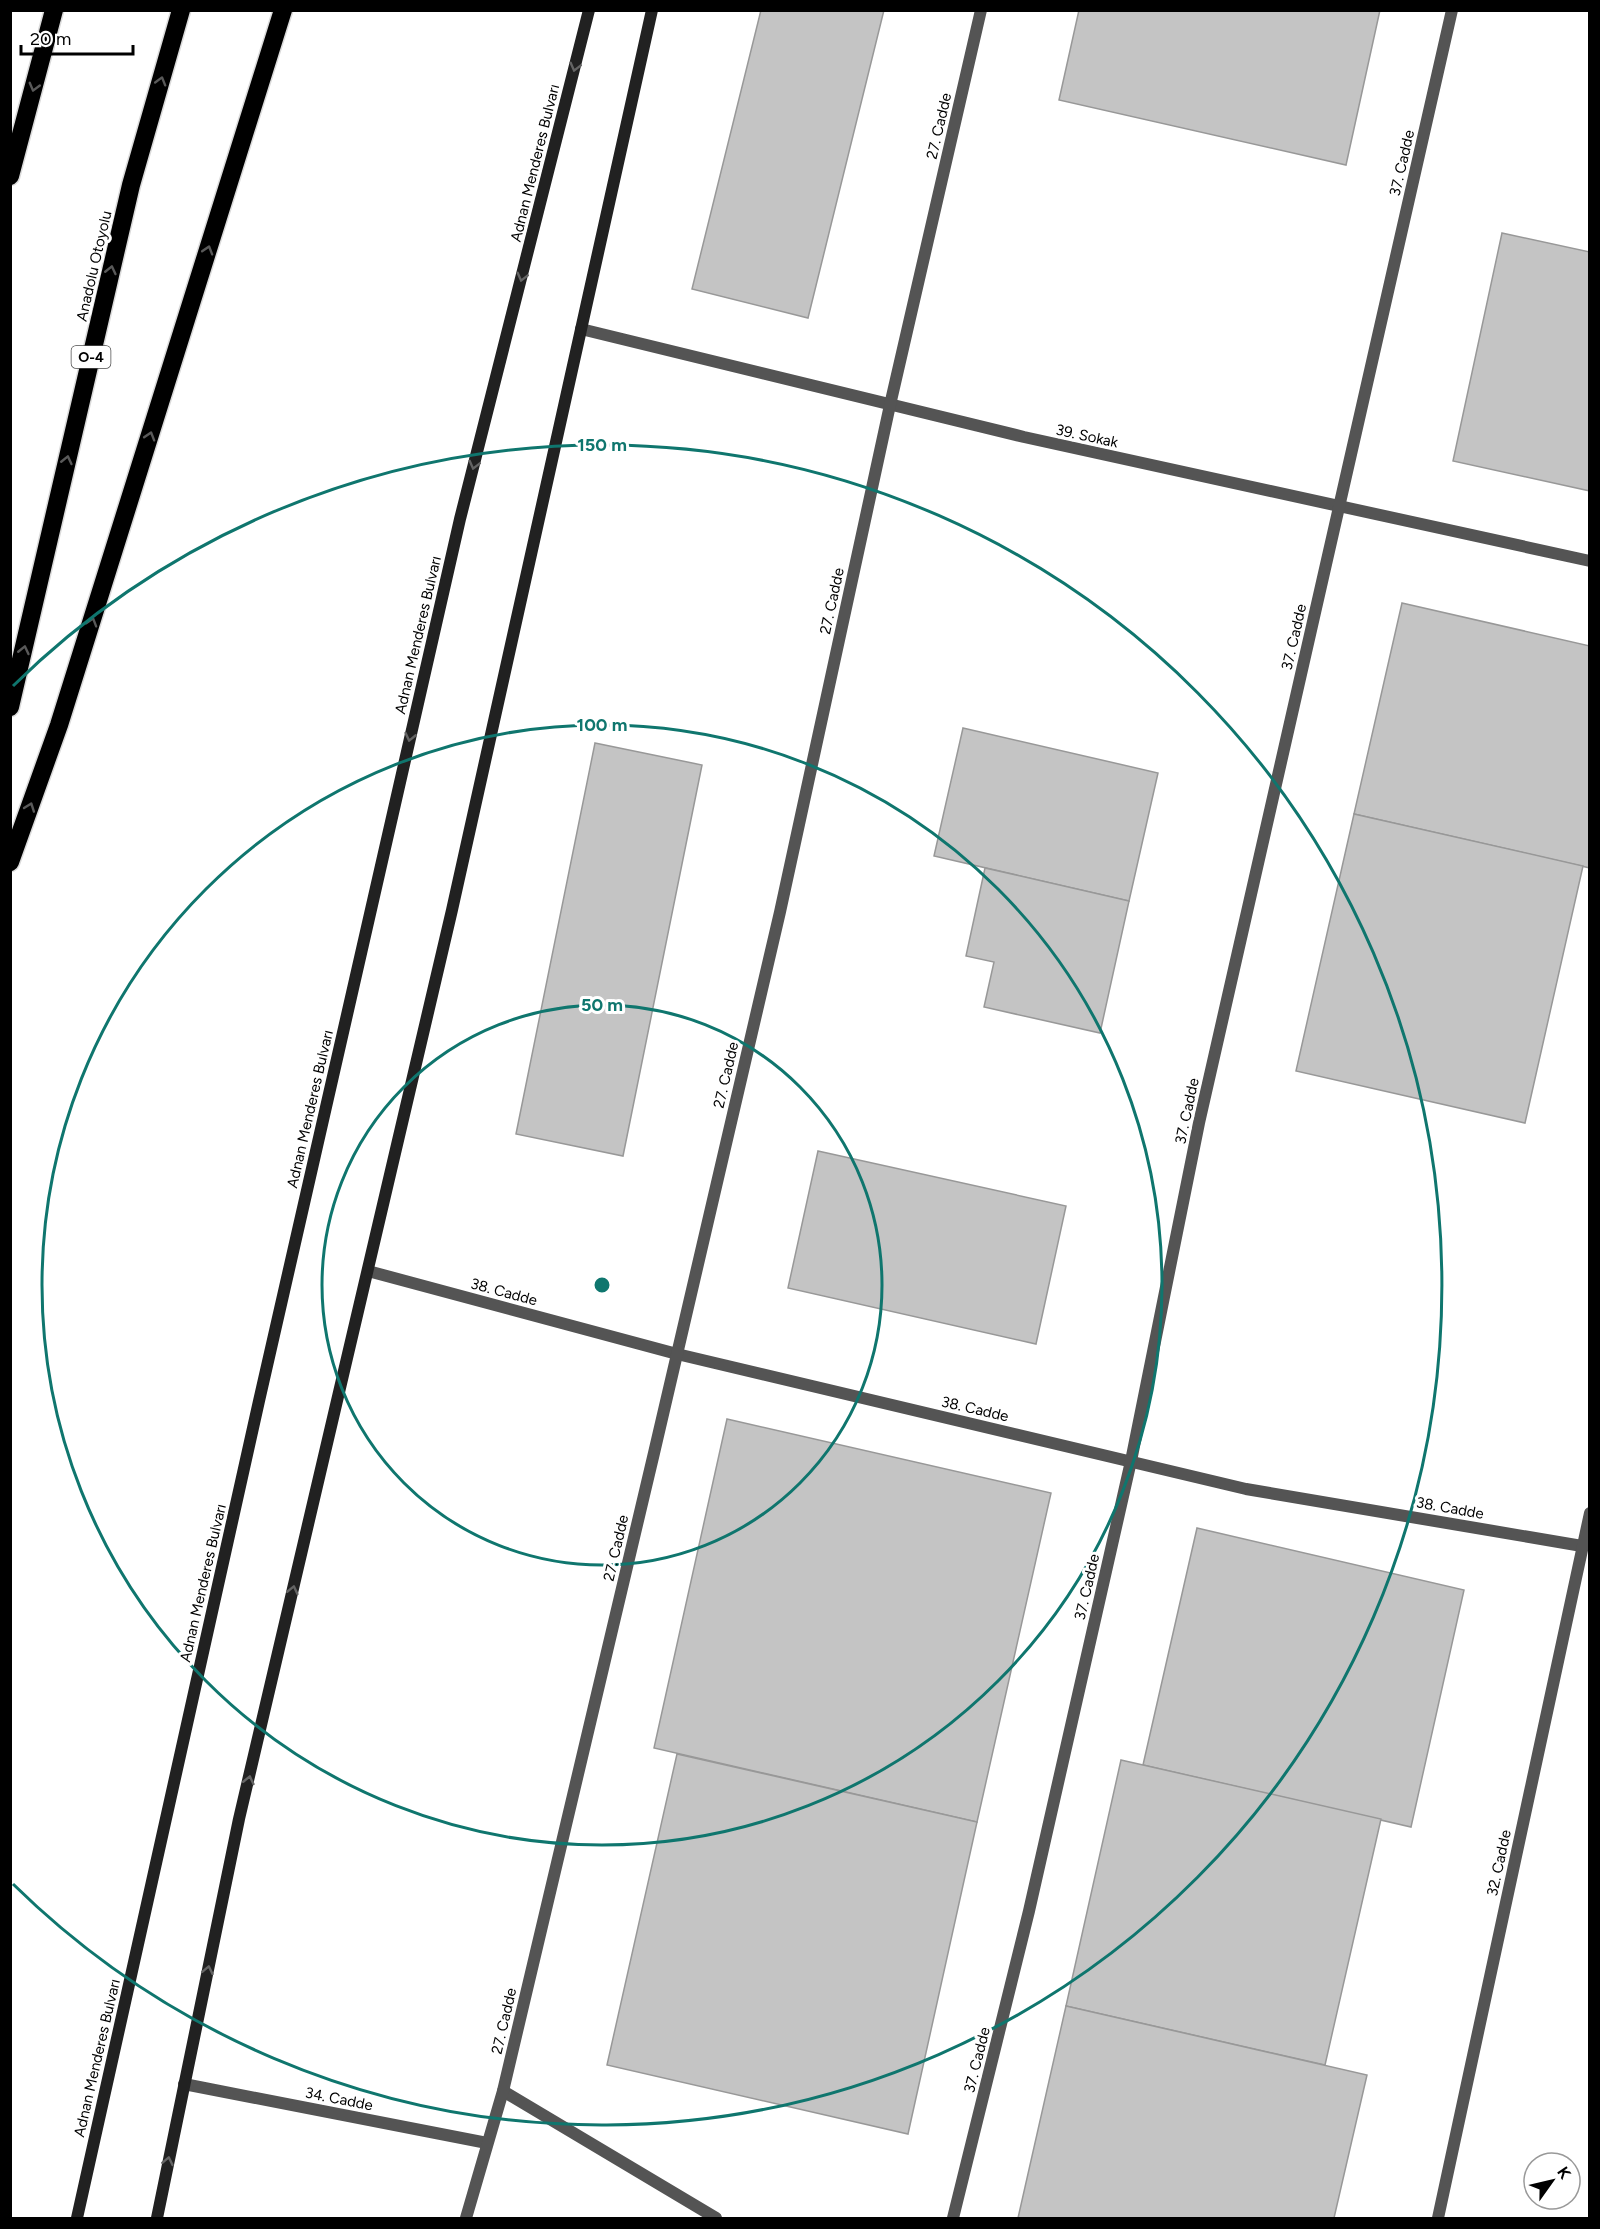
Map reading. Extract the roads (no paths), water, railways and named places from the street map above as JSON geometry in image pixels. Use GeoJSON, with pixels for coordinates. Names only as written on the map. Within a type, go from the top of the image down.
{"type":"FeatureCollection","features":[{"type":"Feature","properties":{"kind":"highway"},"geometry":{"type":"LineString","coordinates":[[10,176],[54,10]]}},
{"type":"Feature","properties":{"kind":"highway","name":"Anadolu Otoyolu"},"geometry":{"type":"LineString","coordinates":[[10,707],[131,185],[181,10]]}},
{"type":"Feature","properties":{"kind":"highway"},"geometry":{"type":"LineString","coordinates":[[10,862],[59,725],[283,10]]}},
{"type":"Feature","properties":{"kind":"main road","name":"Adnan Menderes Bulvarı"},"geometry":{"type":"LineString","coordinates":[[76,2218],[256,1412],[460,519],[590,10]]}},
{"type":"Feature","properties":{"kind":"main road"},"geometry":{"type":"LineString","coordinates":[[157,2218],[240,1819],[452,910],[652,10]]}},
{"type":"Feature","properties":{"kind":"street","name":"27. Cadde"},"geometry":{"type":"LineString","coordinates":[[466,2218],[503,2091],[677,1354],[780,912],[890,405],[981,10]]}},
{"type":"Feature","properties":{"kind":"street","name":"37. Cadde"},"geometry":{"type":"LineString","coordinates":[[953,2218],[1029,1911],[1131,1461],[1199,1123],[1452,10]]}},
{"type":"Feature","properties":{"kind":"street","name":"39. Sokak"},"geometry":{"type":"LineString","coordinates":[[581,329],[1024,437],[1590,561]]}},
{"type":"Feature","properties":{"kind":"street","name":"38. Cadde"},"geometry":{"type":"LineString","coordinates":[[368,1271],[677,1354],[1246,1489],[1582,1546]]}},
{"type":"Feature","properties":{"kind":"street","name":"32. Cadde"},"geometry":{"type":"LineString","coordinates":[[1438,2218],[1590,1513]]}},
{"type":"Feature","properties":{"kind":"street","name":"34. Cadde"},"geometry":{"type":"LineString","coordinates":[[184,2084],[487,2143]]}},
{"type":"Feature","properties":{"kind":"street"},"geometry":{"type":"LineString","coordinates":[[503,2091],[716,2218]]}}]}
